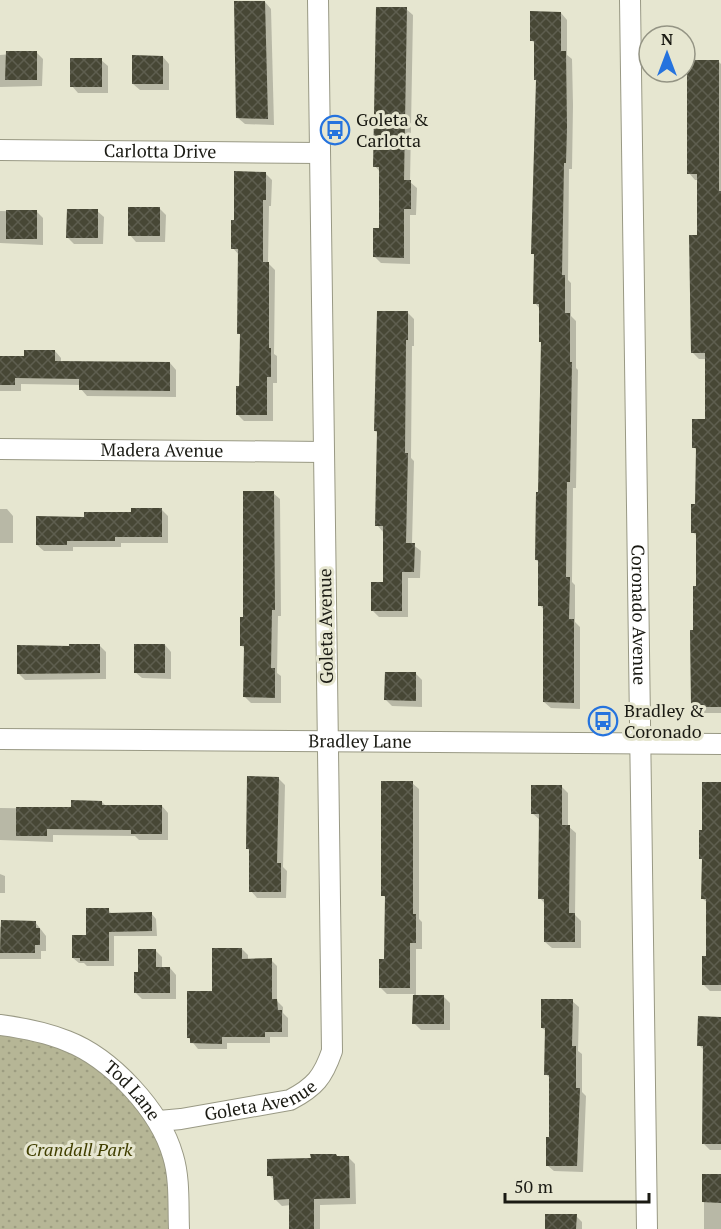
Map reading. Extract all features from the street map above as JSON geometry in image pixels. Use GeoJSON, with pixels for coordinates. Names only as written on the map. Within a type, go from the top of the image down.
{"type":"FeatureCollection","features":[{"type":"Feature","properties":{"kind":"street","name":"Goleta Avenue"},"geometry":{"type":"LineString","coordinates":[[159,1121],[290,1100],[305,1093],[316,1083],[324,1072],[332,1051],[318,0]]}},
{"type":"Feature","properties":{"kind":"street","name":"Coronado Avenue"},"geometry":{"type":"LineString","coordinates":[[630,0],[647,1229]]}},
{"type":"Feature","properties":{"kind":"street","name":"Carlotta Drive"},"geometry":{"type":"LineString","coordinates":[[0,150],[320,153]]}},
{"type":"Feature","properties":{"kind":"street","name":"Madera Avenue"},"geometry":{"type":"LineString","coordinates":[[0,448],[323,452]]}},
{"type":"Feature","properties":{"kind":"street","name":"Bradley Lane"},"geometry":{"type":"LineString","coordinates":[[0,739],[721,744]]}},
{"type":"Feature","properties":{"kind":"street","name":"Tod Lane"},"geometry":{"type":"LineString","coordinates":[[0,1024],[51,1035],[99,1059],[123,1080],[159,1121],[176,1166],[178,1229]]}},
{"type":"Feature","properties":{"kind":"green space","name":"Crandall Park"},"geometry":{"type":"Polygon","coordinates":[[[0,1025],[69,1042],[159,1121],[179,1229],[0,1229],[0,1025]]]}},
{"type":"Feature","properties":{"kind":"building"},"geometry":{"type":"Polygon","coordinates":[[[234,1],[265,1],[268,119],[236,118],[234,1]]]}},
{"type":"Feature","properties":{"kind":"building"},"geometry":{"type":"Polygon","coordinates":[[[376,7],[407,7],[404,180],[411,180],[411,209],[404,209],[404,258],[373,257],[373,228],[379,228],[379,167],[373,167],[376,7]]]}},
{"type":"Feature","properties":{"kind":"building"},"geometry":{"type":"Polygon","coordinates":[[[530,11],[561,12],[561,51],[566,51],[567,127],[562,275],[565,275],[565,313],[570,313],[570,362],[572,362],[566,577],[570,577],[569,619],[574,619],[574,703],[543,702],[543,606],[538,606],[538,560],[535,560],[541,342],[539,342],[539,304],[533,304],[534,254],[531,254],[536,80],[534,80],[534,41],[530,41],[530,11]]]}},
{"type":"Feature","properties":{"kind":"building"},"geometry":{"type":"Polygon","coordinates":[[[6,51],[37,51],[37,80],[5,80],[6,51]]]}},
{"type":"Feature","properties":{"kind":"building"},"geometry":{"type":"Polygon","coordinates":[[[132,55],[163,56],[163,84],[132,84],[132,55]]]}},
{"type":"Feature","properties":{"kind":"building"},"geometry":{"type":"Polygon","coordinates":[[[70,58],[102,58],[102,87],[70,87],[70,58]]]}},
{"type":"Feature","properties":{"kind":"building"},"geometry":{"type":"Polygon","coordinates":[[[697,60],[719,60],[721,707],[691,707],[690,630],[693,630],[693,586],[696,586],[696,533],[691,533],[691,504],[695,504],[696,448],[692,448],[692,419],[705,419],[705,353],[691,353],[689,235],[697,235],[697,174],[687,174],[687,84],[697,84],[697,60]]]}},
{"type":"Feature","properties":{"kind":"building"},"geometry":{"type":"Polygon","coordinates":[[[234,171],[266,172],[266,200],[263,200],[263,262],[269,262],[269,348],[271,348],[271,377],[267,377],[267,415],[236,415],[240,334],[237,334],[238,249],[231,249],[231,220],[234,220],[234,171]]]}},
{"type":"Feature","properties":{"kind":"building"},"geometry":{"type":"Polygon","coordinates":[[[128,207],[160,207],[160,236],[128,236],[128,207]]]}},
{"type":"Feature","properties":{"kind":"building"},"geometry":{"type":"Polygon","coordinates":[[[67,209],[98,209],[98,238],[66,238],[67,209]]]}},
{"type":"Feature","properties":{"kind":"building"},"geometry":{"type":"Polygon","coordinates":[[[6,210],[37,210],[37,239],[6,239],[6,210]]]}},
{"type":"Feature","properties":{"kind":"building"},"geometry":{"type":"Polygon","coordinates":[[[377,311],[408,311],[406,543],[415,543],[414,572],[402,572],[402,611],[371,611],[371,582],[383,582],[383,526],[375,526],[377,431],[374,431],[377,311]]]}},
{"type":"Feature","properties":{"kind":"building"},"geometry":{"type":"Polygon","coordinates":[[[24,350],[55,350],[55,361],[170,362],[170,391],[79,390],[79,379],[15,378],[15,385],[0,385],[0,356],[24,356],[24,350]]]}},
{"type":"Feature","properties":{"kind":"building"},"geometry":{"type":"Polygon","coordinates":[[[243,491],[274,491],[275,610],[272,610],[271,668],[275,668],[275,698],[243,697],[244,646],[240,646],[240,617],[243,617],[243,491]]]}},
{"type":"Feature","properties":{"kind":"building"},"geometry":{"type":"Polygon","coordinates":[[[131,508],[162,508],[162,537],[115,537],[115,541],[67,541],[67,545],[36,545],[36,516],[84,517],[84,512],[131,512],[131,508]]]}},
{"type":"Feature","properties":{"kind":"building"},"geometry":{"type":"Polygon","coordinates":[[[69,644],[100,644],[100,673],[17,674],[17,645],[69,646],[69,644]]]}},
{"type":"Feature","properties":{"kind":"building"},"geometry":{"type":"Polygon","coordinates":[[[134,644],[165,644],[165,673],[134,673],[134,644]]]}},
{"type":"Feature","properties":{"kind":"building"},"geometry":{"type":"Polygon","coordinates":[[[385,672],[416,672],[416,701],[384,700],[385,672]]]}},
{"type":"Feature","properties":{"kind":"building"},"geometry":{"type":"Polygon","coordinates":[[[247,776],[279,777],[277,863],[281,863],[281,892],[249,892],[249,849],[246,849],[247,776]]]}},
{"type":"Feature","properties":{"kind":"building"},"geometry":{"type":"Polygon","coordinates":[[[381,781],[413,781],[413,914],[416,914],[416,943],[410,943],[410,988],[379,988],[379,959],[384,959],[385,896],[381,896],[381,781]]]}},
{"type":"Feature","properties":{"kind":"building"},"geometry":{"type":"Polygon","coordinates":[[[702,782],[721,782],[721,985],[702,985],[702,956],[706,956],[706,899],[701,899],[702,859],[699,859],[699,830],[702,830],[702,782]]]}},
{"type":"Feature","properties":{"kind":"building"},"geometry":{"type":"Polygon","coordinates":[[[531,785],[562,785],[562,825],[570,825],[569,913],[575,913],[575,942],[544,942],[544,899],[538,899],[539,814],[531,814],[531,785]]]}},
{"type":"Feature","properties":{"kind":"building"},"geometry":{"type":"Polygon","coordinates":[[[71,800],[102,801],[102,805],[162,805],[162,834],[131,834],[131,830],[47,829],[47,836],[16,836],[16,807],[71,807],[71,800]]]}},
{"type":"Feature","properties":{"kind":"building"},"geometry":{"type":"Polygon","coordinates":[[[86,908],[109,908],[109,913],[152,912],[152,931],[109,932],[109,961],[80,961],[80,958],[72,958],[72,935],[86,935],[86,908]]]}},
{"type":"Feature","properties":{"kind":"building"},"geometry":{"type":"Polygon","coordinates":[[[1,920],[36,921],[36,928],[40,928],[40,945],[35,945],[35,953],[0,953],[1,920]]]}},
{"type":"Feature","properties":{"kind":"building"},"geometry":{"type":"Polygon","coordinates":[[[212,948],[242,948],[242,959],[272,958],[272,999],[277,999],[278,1010],[282,1010],[282,1032],[265,1032],[265,1037],[222,1037],[222,1044],[190,1043],[190,1038],[187,1038],[187,991],[212,991],[212,948]]]}},
{"type":"Feature","properties":{"kind":"building"},"geometry":{"type":"Polygon","coordinates":[[[138,949],[156,949],[156,967],[170,967],[170,993],[134,993],[134,972],[138,972],[138,949]]]}},
{"type":"Feature","properties":{"kind":"building"},"geometry":{"type":"Polygon","coordinates":[[[413,995],[444,995],[444,1024],[412,1024],[413,995]]]}},
{"type":"Feature","properties":{"kind":"building"},"geometry":{"type":"Polygon","coordinates":[[[541,999],[573,999],[572,1046],[576,1046],[576,1088],[580,1088],[577,1166],[546,1166],[546,1137],[549,1137],[549,1075],[544,1075],[545,1028],[541,1028],[541,999]]]}},
{"type":"Feature","properties":{"kind":"building"},"geometry":{"type":"Polygon","coordinates":[[[698,1016],[721,1017],[721,1144],[702,1144],[703,1046],[697,1046],[698,1016]]]}},
{"type":"Feature","properties":{"kind":"building"},"geometry":{"type":"Polygon","coordinates":[[[310,1154],[349,1156],[350,1198],[314,1199],[314,1229],[289,1229],[289,1199],[274,1200],[273,1176],[267,1176],[267,1159],[311,1158],[310,1154]]]}},
{"type":"Feature","properties":{"kind":"building"},"geometry":{"type":"Polygon","coordinates":[[[702,1174],[721,1174],[721,1203],[702,1202],[702,1174]]]}},
{"type":"Feature","properties":{"kind":"building"},"geometry":{"type":"Polygon","coordinates":[[[545,1214],[577,1214],[576,1229],[545,1229],[545,1214]]]}},
{"type":"Feature","properties":{"kind":"place","name":"Goleta & Carlotta"},"geometry":{"type":"Point","coordinates":[335,130]}},
{"type":"Feature","properties":{"kind":"place","name":"Bradley & Coronado"},"geometry":{"type":"Point","coordinates":[603,721]}}]}
